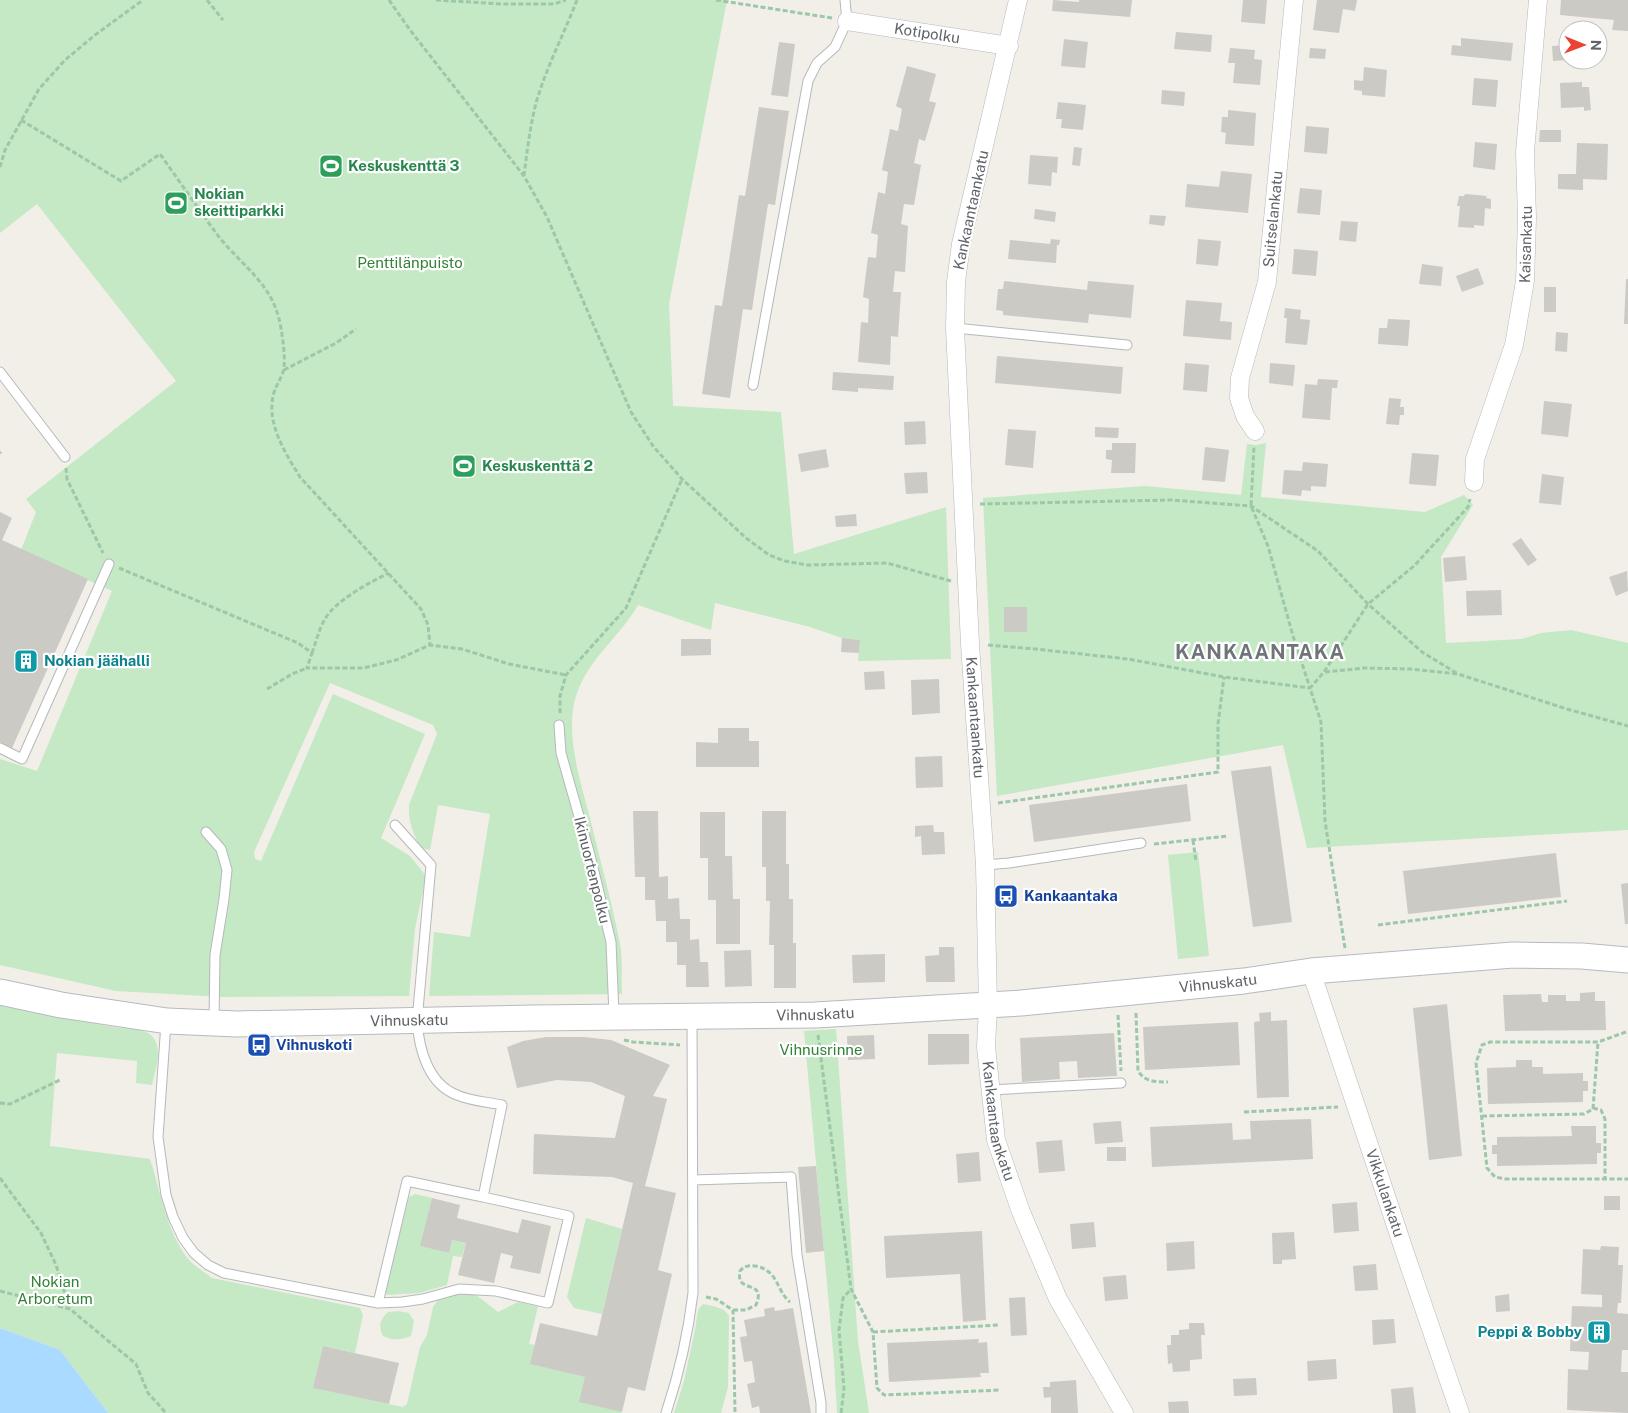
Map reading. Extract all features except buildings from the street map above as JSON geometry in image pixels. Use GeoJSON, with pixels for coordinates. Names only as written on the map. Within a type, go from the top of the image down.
{"type":"FeatureCollection","features":[{"type":"Feature","properties":{"kind":"street","name":"Kankaantaankatu"},"geometry":{"type":"LineString","coordinates":[[1018,0],[1009,46],[961,244],[956,282],[955,328],[970,644],[985,865],[988,1006],[986,1047],[996,1140],[1021,1212],[1058,1298],[1124,1413]]}},
{"type":"Feature","properties":{"kind":"street","name":"Suitselankatu"},"geometry":{"type":"LineString","coordinates":[[1255,431],[1245,416],[1239,398],[1240,378],[1266,282],[1294,0]]}},
{"type":"Feature","properties":{"kind":"street","name":"Kaisankatu"},"geometry":{"type":"LineString","coordinates":[[1474,482],[1475,459],[1514,345],[1525,280],[1527,218],[1525,152],[1538,0]]}},
{"type":"Feature","properties":{"kind":"street","name":"Kotipolku"},"geometry":{"type":"LineString","coordinates":[[847,21],[1009,46]]}},
{"type":"Feature","properties":{"kind":"street","name":"Vihnuskatu"},"geometry":{"type":"LineString","coordinates":[[0,992],[61,1005],[167,1021],[237,1024],[816,1015],[988,1006],[1244,981],[1311,971],[1513,955],[1582,956],[1628,960]]}},
{"type":"Feature","properties":{"kind":"street","name":"Vikkulankatu"},"geometry":{"type":"LineString","coordinates":[[1311,971],[1460,1413]]}},
{"type":"Feature","properties":{"kind":"lane"},"geometry":{"type":"LineString","coordinates":[[753,385],[808,81],[817,63],[834,48],[847,21],[845,0]]}},
{"type":"Feature","properties":{"kind":"lane"},"geometry":{"type":"LineString","coordinates":[[955,328],[1127,346]]}},
{"type":"Feature","properties":{"kind":"lane"},"geometry":{"type":"LineString","coordinates":[[0,372],[65,457]]}},
{"type":"Feature","properties":{"kind":"lane"},"geometry":{"type":"LineString","coordinates":[[0,748],[22,758],[109,564]]}},
{"type":"Feature","properties":{"kind":"lane","name":"Ikinuortenpolku"},"geometry":{"type":"LineString","coordinates":[[559,725],[561,753],[590,855],[611,942],[614,1017]]}},
{"type":"Feature","properties":{"kind":"lane"},"geometry":{"type":"LineString","coordinates":[[394,825],[431,865],[417,1021],[418,1038],[428,1067],[440,1085],[457,1096],[502,1105],[483,1197]]}},
{"type":"Feature","properties":{"kind":"lane"},"geometry":{"type":"LineString","coordinates":[[206,832],[221,849],[227,870],[215,956],[214,1023]]}},
{"type":"Feature","properties":{"kind":"lane"},"geometry":{"type":"LineString","coordinates":[[985,865],[1141,843]]}},
{"type":"Feature","properties":{"kind":"lane"},"geometry":{"type":"LineString","coordinates":[[666,1413],[677,1379],[689,1327],[693,1294],[692,1016]]}},
{"type":"Feature","properties":{"kind":"lane"},"geometry":{"type":"LineString","coordinates":[[167,1021],[158,1137],[166,1195],[173,1217],[194,1253],[208,1265],[224,1273],[378,1303],[423,1299],[459,1289],[496,1291],[548,1303],[569,1216],[407,1181],[378,1303]]}},
{"type":"Feature","properties":{"kind":"lane"},"geometry":{"type":"LineString","coordinates":[[990,1090],[1121,1083]]}},
{"type":"Feature","properties":{"kind":"lane"},"geometry":{"type":"LineString","coordinates":[[693,1180],[792,1177],[797,1255],[803,1302],[821,1403],[821,1413]]}},
{"type":"Feature","properties":{"kind":"path"},"geometry":{"type":"LineString","coordinates":[[0,166],[5,150],[39,89],[65,60],[95,35],[143,0]]}},
{"type":"Feature","properties":{"kind":"path"},"geometry":{"type":"LineString","coordinates":[[207,0],[223,20]]}},
{"type":"Feature","properties":{"kind":"path"},"geometry":{"type":"LineString","coordinates":[[389,0],[410,30],[524,176],[550,225],[631,412],[653,446],[682,479],[746,538],[769,555],[785,561],[806,565],[886,563],[952,581]]}},
{"type":"Feature","properties":{"kind":"path"},"geometry":{"type":"LineString","coordinates":[[436,0],[502,4],[554,4],[566,0]]}},
{"type":"Feature","properties":{"kind":"path"},"geometry":{"type":"LineString","coordinates":[[524,176],[528,142],[536,104],[547,70],[577,0]]}},
{"type":"Feature","properties":{"kind":"path"},"geometry":{"type":"LineString","coordinates":[[716,0],[847,21]]}},
{"type":"Feature","properties":{"kind":"path"},"geometry":{"type":"LineString","coordinates":[[21,120],[121,181],[160,154],[220,238],[268,291],[278,312],[283,341],[284,370],[275,386],[272,405],[276,430],[284,452],[300,477],[421,609],[428,625],[430,645]]}},
{"type":"Feature","properties":{"kind":"path"},"geometry":{"type":"LineString","coordinates":[[284,370],[336,343],[356,329]]}},
{"type":"Feature","properties":{"kind":"path"},"geometry":{"type":"LineString","coordinates":[[1255,431],[1251,506],[1268,546],[1293,636],[1320,722],[1325,821],[1345,953],[1353,967]]}},
{"type":"Feature","properties":{"kind":"path"},"geometry":{"type":"LineString","coordinates":[[65,457],[67,479],[109,564],[298,643],[312,653]]}},
{"type":"Feature","properties":{"kind":"path"},"geometry":{"type":"LineString","coordinates":[[559,725],[560,696],[566,675],[626,608],[682,479]]}},
{"type":"Feature","properties":{"kind":"path"},"geometry":{"type":"LineString","coordinates":[[1310,688],[1324,672],[1368,604],[1414,566],[1468,507],[1474,482]]}},
{"type":"Feature","properties":{"kind":"path"},"geometry":{"type":"LineString","coordinates":[[964,504],[1171,500],[1251,506],[1318,551],[1368,604],[1422,652],[1458,674]]}},
{"type":"Feature","properties":{"kind":"path"},"geometry":{"type":"LineString","coordinates":[[307,668],[325,618],[346,598],[370,582],[389,573]]}},
{"type":"Feature","properties":{"kind":"path"},"geometry":{"type":"LineString","coordinates":[[970,644],[1128,659],[1224,676],[1310,688]]}},
{"type":"Feature","properties":{"kind":"path"},"geometry":{"type":"LineString","coordinates":[[267,689],[292,674],[307,668],[364,668],[396,660],[430,645],[462,649],[509,664],[566,675]]}},
{"type":"Feature","properties":{"kind":"path"},"geometry":{"type":"LineString","coordinates":[[1324,672],[1364,668],[1410,669],[1458,674],[1567,709],[1628,726]]}},
{"type":"Feature","properties":{"kind":"path"},"geometry":{"type":"LineString","coordinates":[[992,804],[1218,772],[1218,724],[1224,676]]}},
{"type":"Feature","properties":{"kind":"path"},"geometry":{"type":"LineString","coordinates":[[1141,843],[1156,845],[1228,836]]}},
{"type":"Feature","properties":{"kind":"path"},"geometry":{"type":"LineString","coordinates":[[1193,840],[1196,862]]}},
{"type":"Feature","properties":{"kind":"path"},"geometry":{"type":"LineString","coordinates":[[1378,925],[1567,901]]}},
{"type":"Feature","properties":{"kind":"path"},"geometry":{"type":"LineString","coordinates":[[1136,1008],[1138,1071],[1147,1080],[1168,1082]]}},
{"type":"Feature","properties":{"kind":"path"},"geometry":{"type":"LineString","coordinates":[[1117,1010],[1121,1083]]}},
{"type":"Feature","properties":{"kind":"path"},"geometry":{"type":"LineString","coordinates":[[816,1015],[851,1289],[874,1332],[878,1388],[884,1395],[1001,1390]]}},
{"type":"Feature","properties":{"kind":"path"},"geometry":{"type":"LineString","coordinates":[[1626,1032],[1598,1042],[1490,1042],[1482,1045],[1476,1063],[1487,1168],[1495,1177],[1506,1179],[1628,1179]]}},
{"type":"Feature","properties":{"kind":"path"},"geometry":{"type":"LineString","coordinates":[[1593,1108],[1598,1042]]}},
{"type":"Feature","properties":{"kind":"path"},"geometry":{"type":"LineString","coordinates":[[0,1103],[10,1104],[60,1080]]}},
{"type":"Feature","properties":{"kind":"path"},"geometry":{"type":"LineString","coordinates":[[1244,1112],[1336,1108],[1355,1101]]}},
{"type":"Feature","properties":{"kind":"path"},"geometry":{"type":"LineString","coordinates":[[1482,1116],[1584,1114],[1593,1108],[1601,1110],[1605,1119],[1605,1178]]}},
{"type":"Feature","properties":{"kind":"path"},"geometry":{"type":"LineString","coordinates":[[0,1178],[41,1233],[56,1265],[70,1309]]}},
{"type":"Feature","properties":{"kind":"path"},"geometry":{"type":"LineString","coordinates":[[693,1294],[716,1299],[733,1310],[746,1310],[756,1306],[759,1293],[743,1284],[740,1280],[740,1271],[743,1267],[756,1266],[766,1270],[773,1276],[789,1302],[803,1302]]}},
{"type":"Feature","properties":{"kind":"path"},"geometry":{"type":"LineString","coordinates":[[842,1413],[844,1389],[839,1330],[843,1298],[851,1289]]}},
{"type":"Feature","properties":{"kind":"path"},"geometry":{"type":"LineString","coordinates":[[0,1291],[70,1309],[136,1364],[148,1393],[166,1413]]}},
{"type":"Feature","properties":{"kind":"path"},"geometry":{"type":"LineString","coordinates":[[733,1310],[735,1413]]}},
{"type":"Feature","properties":{"kind":"path"},"geometry":{"type":"LineString","coordinates":[[874,1332],[999,1326]]}},
{"type":"Feature","properties":{"kind":"green space","name":"Penttilänpuisto"},"geometry":{"type":"Polygon","coordinates":[[[0,0],[727,0],[669,304],[673,406],[781,412],[794,554],[946,507],[951,659],[858,661],[860,640],[842,638],[810,627],[715,603],[711,630],[638,605],[585,676],[574,703],[572,719],[574,753],[620,944],[622,994],[429,996],[434,932],[470,937],[490,814],[438,805],[430,850],[421,848],[412,827],[409,805],[437,734],[433,725],[330,683],[254,852],[255,859],[261,861],[333,694],[425,734],[381,838],[410,856],[426,876],[415,929],[409,996],[223,997],[116,991],[0,965],[0,759],[37,771],[112,591],[21,550],[36,512],[26,499],[176,381],[37,204],[0,233],[0,0]]]}},
{"type":"Feature","properties":{"kind":"green space"},"geometry":{"type":"Polygon","coordinates":[[[1266,443],[1261,497],[1425,512],[1464,495],[1473,505],[1441,557],[1446,643],[1522,639],[1541,633],[1571,630],[1628,643],[1628,830],[1307,848],[1283,745],[997,796],[983,498],[1145,486],[1241,495],[1247,444],[1266,443]]]}},
{"type":"Feature","properties":{"kind":"green space"},"geometry":{"type":"Polygon","coordinates":[[[1198,852],[1209,956],[1178,959],[1168,855],[1198,852]]]}},
{"type":"Feature","properties":{"kind":"green space","name":"Nokian Arboretum"},"geometry":{"type":"Polygon","coordinates":[[[0,1003],[90,1023],[138,1030],[146,1032],[153,1037],[158,1054],[152,1085],[136,1083],[137,1061],[57,1053],[50,1146],[150,1159],[166,1215],[178,1243],[193,1264],[212,1278],[360,1308],[363,1315],[355,1353],[323,1346],[314,1388],[403,1407],[407,1404],[420,1347],[427,1335],[433,1307],[437,1301],[460,1293],[476,1295],[498,1312],[518,1302],[538,1306],[529,1344],[535,1345],[531,1364],[585,1377],[622,1413],[108,1413],[60,1350],[0,1328],[0,1003]]]}},
{"type":"Feature","properties":{"kind":"green space","name":"Vihnusrinne"},"geometry":{"type":"Polygon","coordinates":[[[836,1029],[858,1341],[869,1413],[837,1413],[804,1031],[836,1029]]]}},
{"type":"Feature","properties":{"kind":"green space"},"geometry":{"type":"Polygon","coordinates":[[[415,1194],[432,1198],[421,1246],[449,1253],[452,1240],[466,1243],[462,1257],[453,1256],[447,1285],[419,1293],[387,1295],[385,1292],[409,1197],[415,1194]]]}},
{"type":"Feature","properties":{"kind":"green space"},"geometry":{"type":"Polygon","coordinates":[[[586,1218],[622,1229],[602,1314],[574,1308],[567,1297],[586,1218]]]}},
{"type":"Feature","properties":{"kind":"green space"},"geometry":{"type":"Polygon","coordinates":[[[703,1304],[721,1309],[729,1316],[728,1387],[721,1413],[674,1413],[684,1381],[698,1310],[703,1304]]]}},
{"type":"Feature","properties":{"kind":"green space"},"geometry":{"type":"Polygon","coordinates":[[[399,1311],[409,1313],[414,1321],[411,1336],[390,1339],[383,1336],[380,1326],[383,1318],[388,1312],[399,1311]]]}},
{"type":"Feature","properties":{"kind":"water"},"geometry":{"type":"Polygon","coordinates":[[[0,1328],[60,1350],[108,1413],[0,1413],[0,1328]]]}},
{"type":"Feature","properties":{"kind":"place","name":"Keskuskenttä 3"},"geometry":{"type":"Point","coordinates":[331,166]}},
{"type":"Feature","properties":{"kind":"place","name":"Nokian skeittiparkki"},"geometry":{"type":"Point","coordinates":[176,203]}},
{"type":"Feature","properties":{"kind":"place","name":"Keskuskenttä 2"},"geometry":{"type":"Point","coordinates":[464,466]}},
{"type":"Feature","properties":{"kind":"place","name":"Nokian jäähalli"},"geometry":{"type":"Point","coordinates":[26,661]}},
{"type":"Feature","properties":{"kind":"place","name":"Kankaantaka"},"geometry":{"type":"Point","coordinates":[1006,896]}},
{"type":"Feature","properties":{"kind":"place","name":"Vihnuskoti"},"geometry":{"type":"Point","coordinates":[259,1045]}},
{"type":"Feature","properties":{"kind":"place","name":"Peppi & Bobby"},"geometry":{"type":"Point","coordinates":[1599,1332]}},
{"type":"Feature","properties":{"kind":"district","name":"KANKAANTAKA"},"geometry":{"type":"Point","coordinates":[1260,652]}}]}
